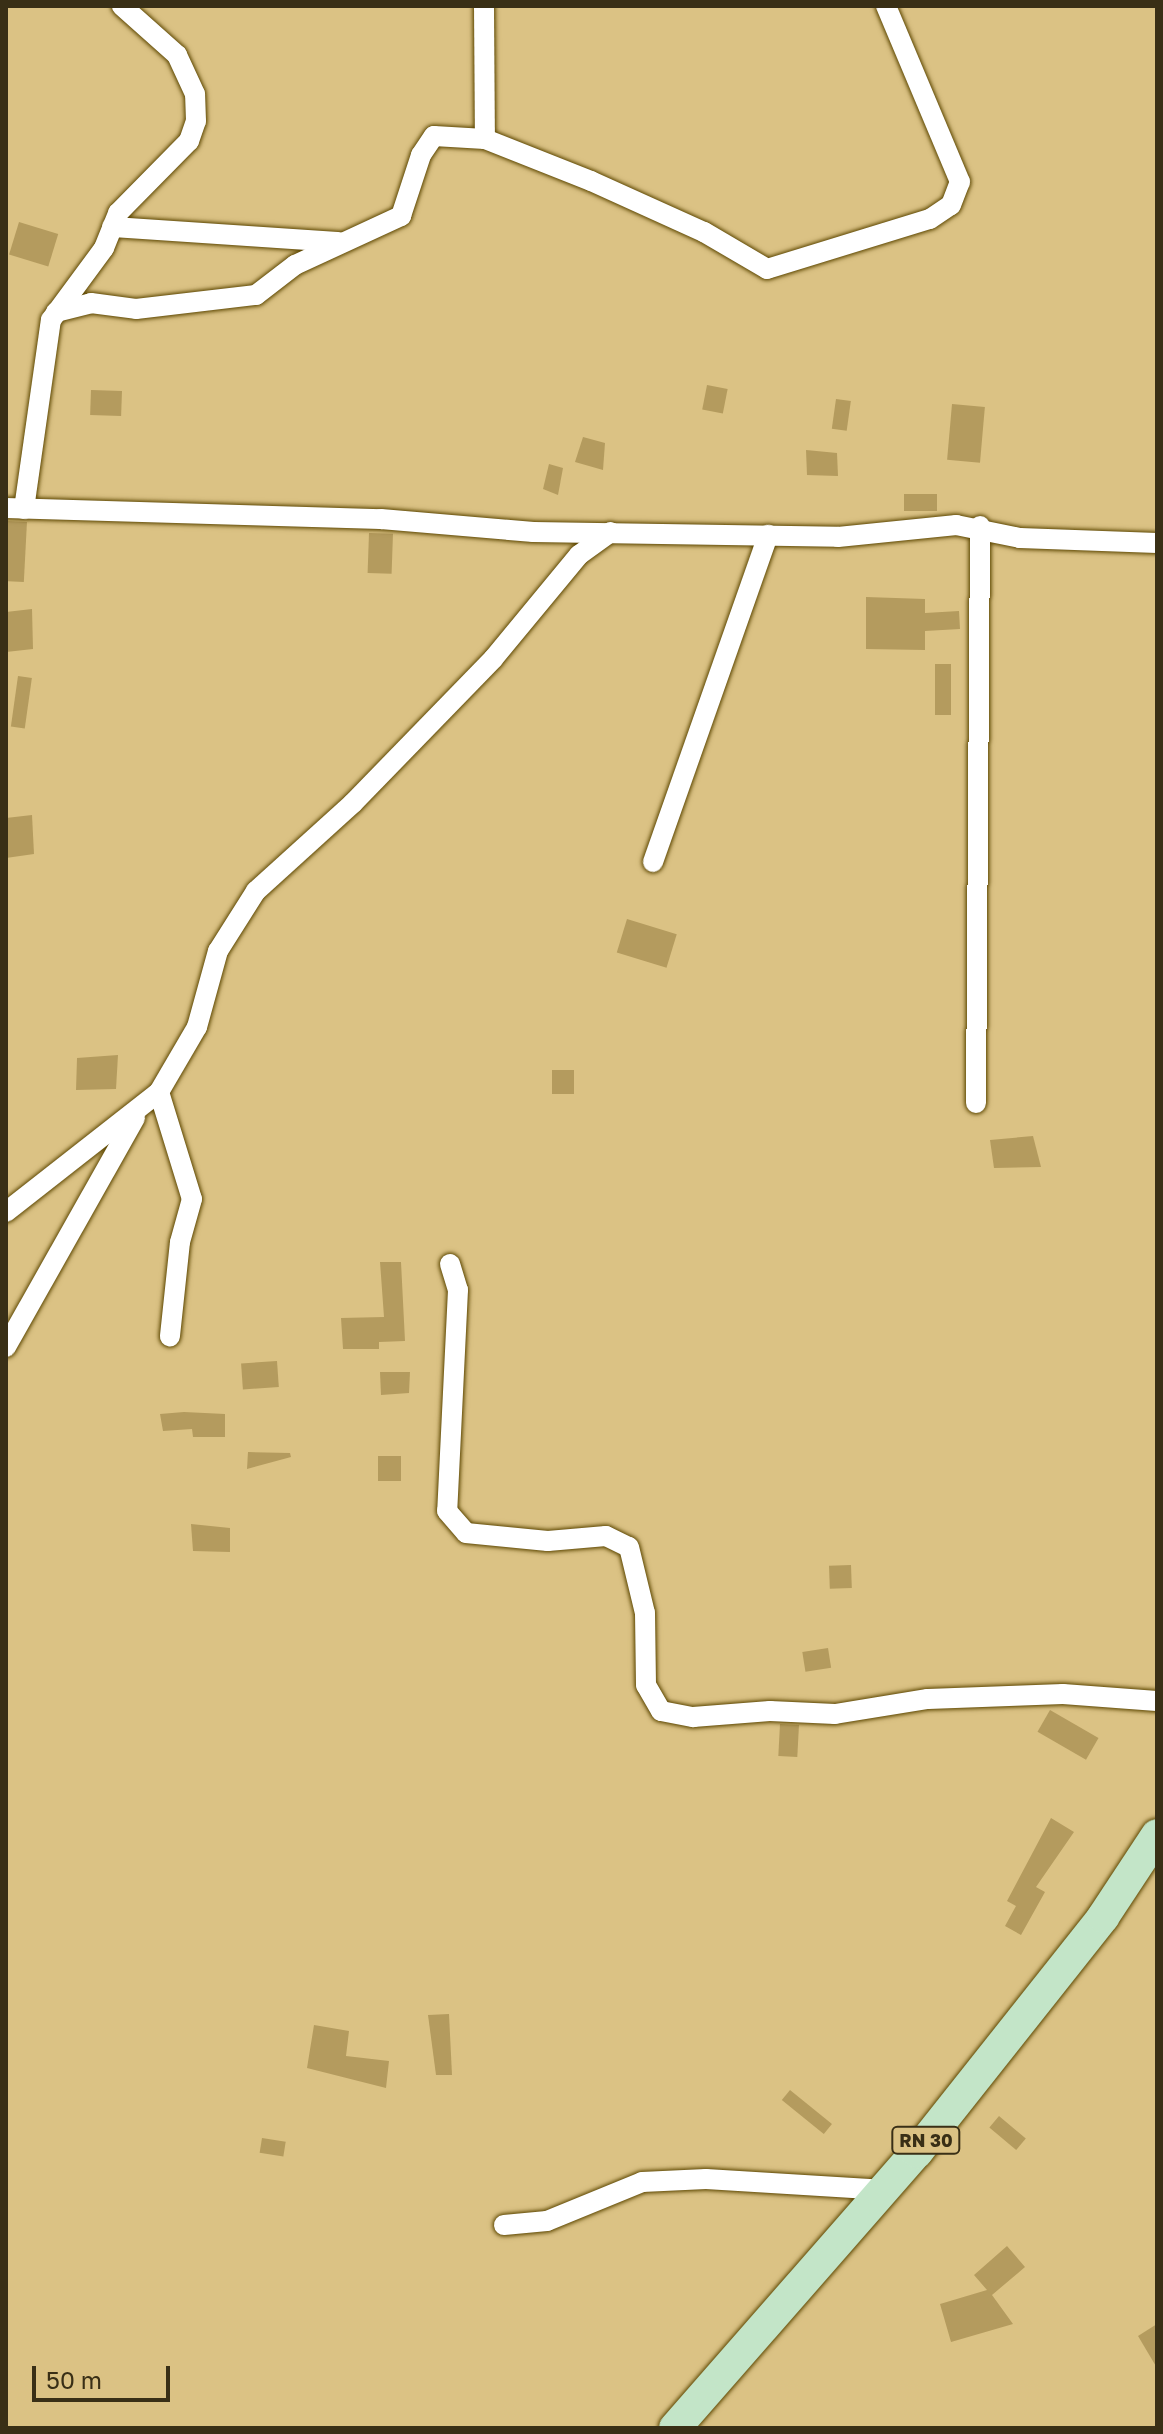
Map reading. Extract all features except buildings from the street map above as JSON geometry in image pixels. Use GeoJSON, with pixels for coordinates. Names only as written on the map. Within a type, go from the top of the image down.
{"type":"FeatureCollection","features":[{"type":"Feature","properties":{"kind":"main road","name":"RN 30"},"geometry":{"type":"LineString","coordinates":[[675,2428],[886,2190],[1103,1917],[1157,1835]]}},
{"type":"Feature","properties":{"kind":"street"},"geometry":{"type":"LineString","coordinates":[[122,6],[177,55],[195,94],[196,121],[189,141],[136,192],[112,227],[104,248],[56,312],[48,329],[15,509],[297,515],[533,532],[838,537],[980,526],[1020,538],[1157,543]]}},
{"type":"Feature","properties":{"kind":"street"},"geometry":{"type":"LineString","coordinates":[[484,6],[485,139]]}},
{"type":"Feature","properties":{"kind":"street"},"geometry":{"type":"LineString","coordinates":[[56,312],[91,303],[136,309],[256,295],[339,242],[401,216],[421,155],[434,136],[485,139],[704,232],[767,269],[930,219],[951,205],[960,182],[886,6]]}},
{"type":"Feature","properties":{"kind":"street"},"geometry":{"type":"LineString","coordinates":[[112,227],[339,242]]}},
{"type":"Feature","properties":{"kind":"street"},"geometry":{"type":"LineString","coordinates":[[976,1103],[980,526]]}},
{"type":"Feature","properties":{"kind":"street"},"geometry":{"type":"LineString","coordinates":[[6,1212],[139,1111],[159,1092],[197,1027],[218,951],[256,891],[353,803],[493,659],[564,571],[611,532]]}},
{"type":"Feature","properties":{"kind":"street"},"geometry":{"type":"LineString","coordinates":[[653,862],[768,535]]}},
{"type":"Feature","properties":{"kind":"street"},"geometry":{"type":"LineString","coordinates":[[159,1092],[192,1199],[180,1242],[170,1336]]}},
{"type":"Feature","properties":{"kind":"street"},"geometry":{"type":"LineString","coordinates":[[6,1347],[139,1111]]}},
{"type":"Feature","properties":{"kind":"street"},"geometry":{"type":"LineString","coordinates":[[450,1264],[458,1290],[447,1511],[466,1533],[548,1541],[606,1536],[629,1547],[645,1613],[646,1685],[661,1711],[693,1717],[770,1711],[835,1714],[928,1699],[1063,1694],[1157,1701]]}},
{"type":"Feature","properties":{"kind":"street"},"geometry":{"type":"LineString","coordinates":[[504,2225],[547,2221],[642,2182],[706,2179],[886,2190]]}}]}
